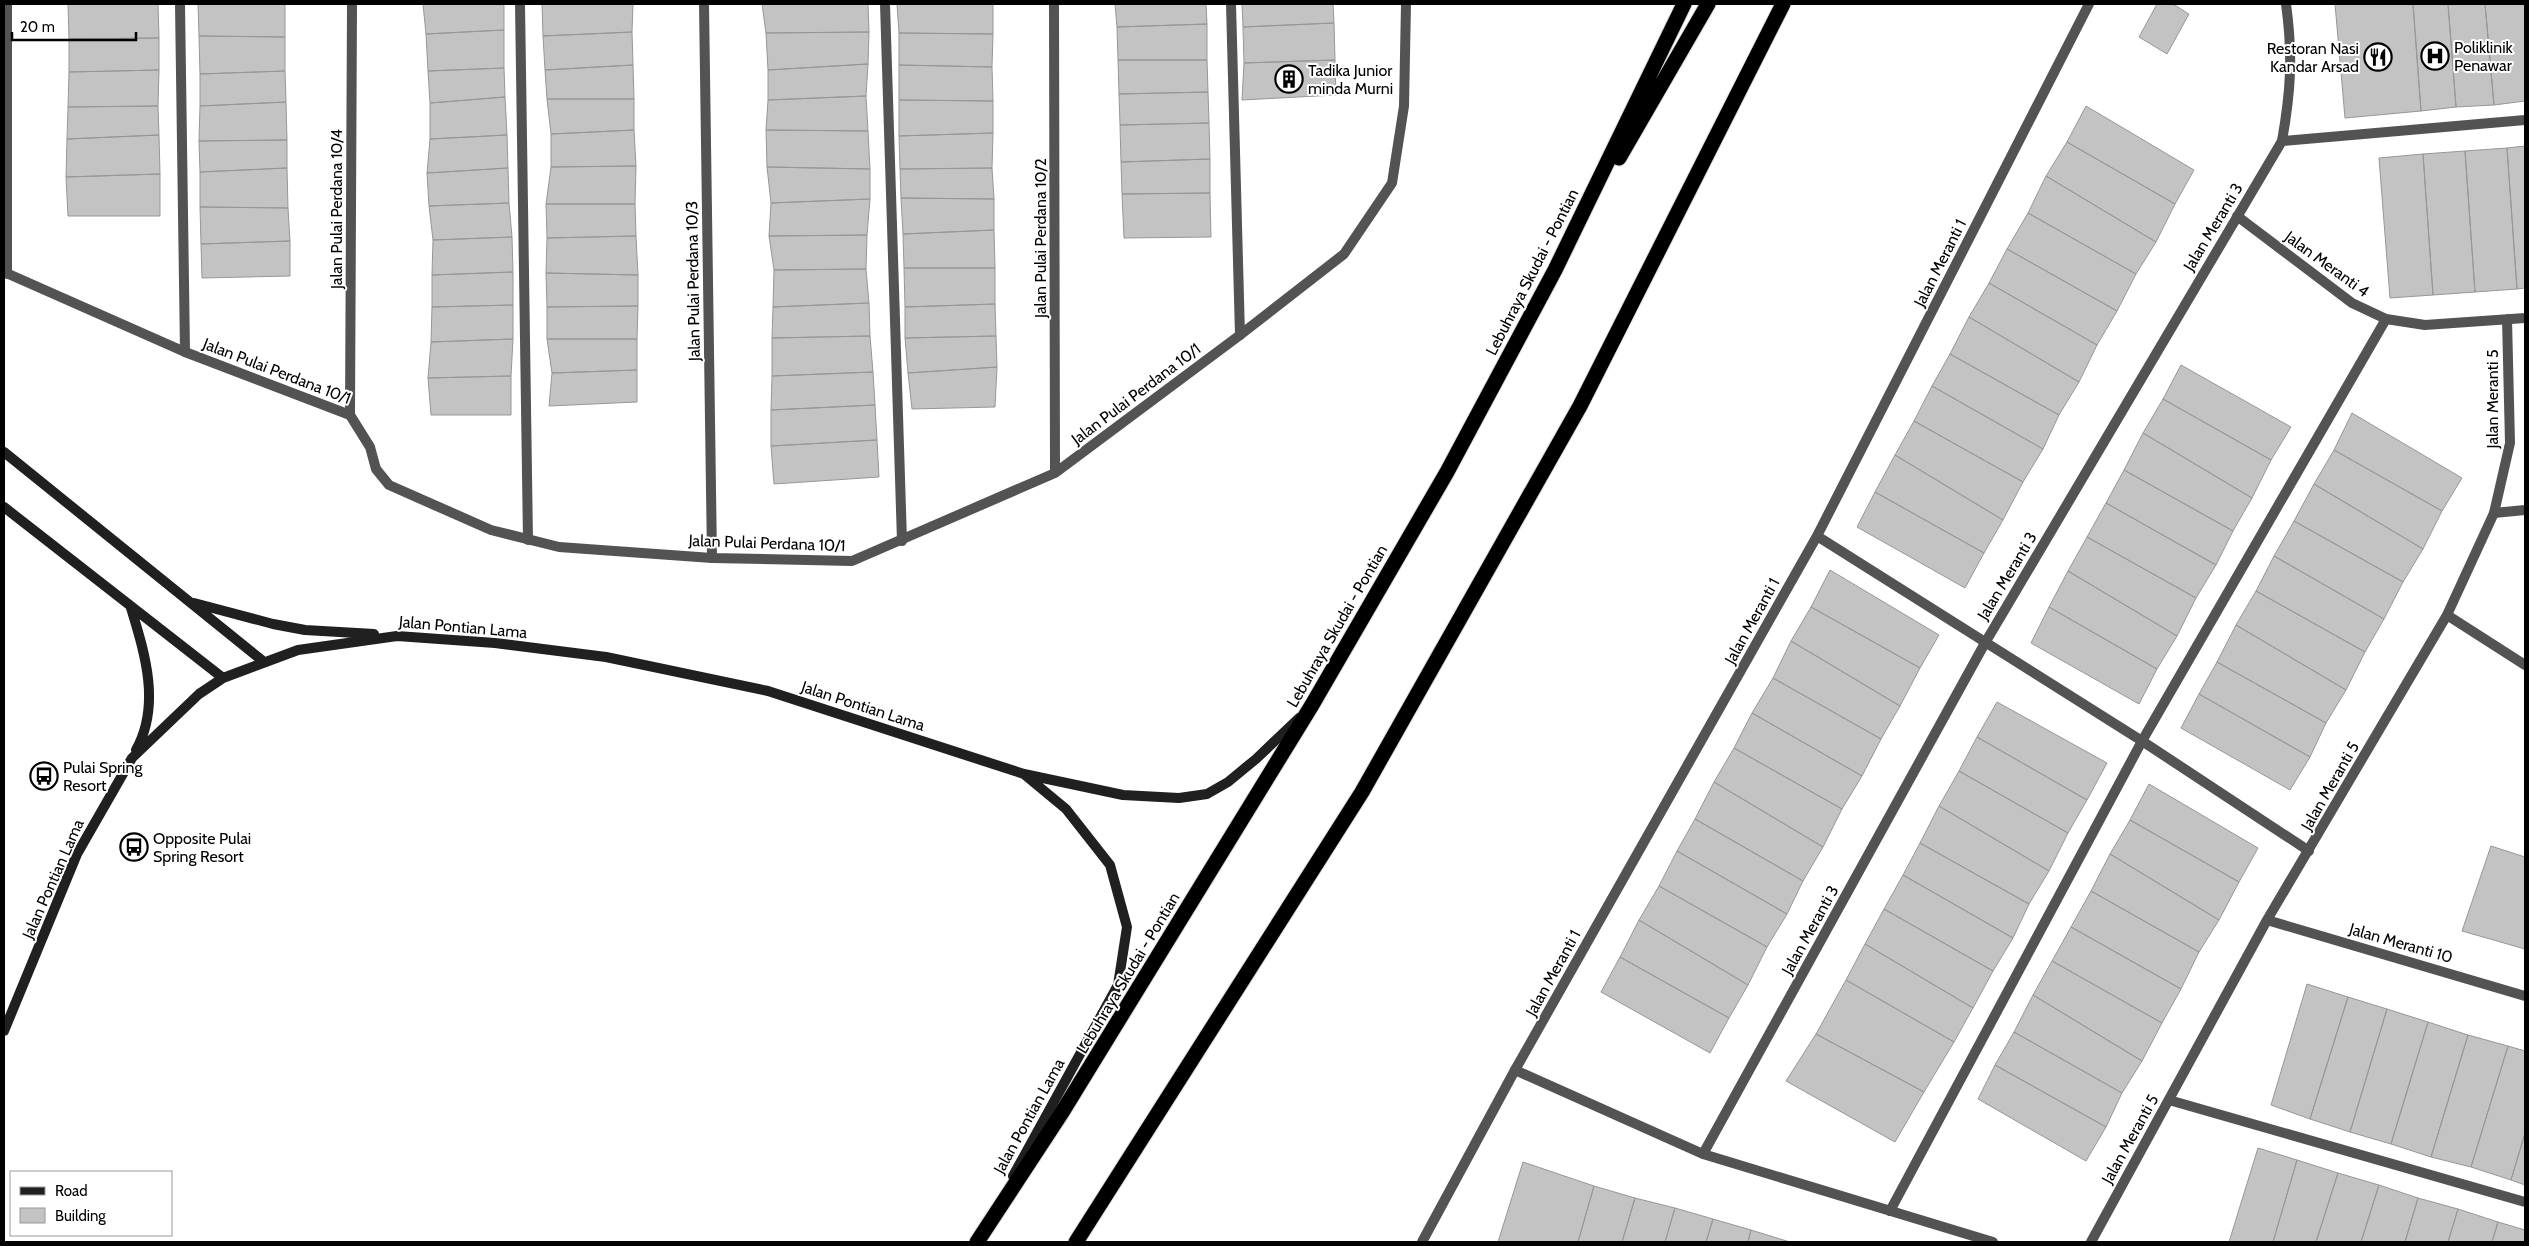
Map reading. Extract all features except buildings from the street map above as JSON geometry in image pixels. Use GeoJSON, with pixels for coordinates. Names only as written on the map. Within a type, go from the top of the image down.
{"type":"FeatureCollection","features":[{"type":"Feature","properties":{"kind":"highway","name":"Lebuhraya Skudai - Pontian"},"geometry":{"type":"LineString","coordinates":[[976,1242],[1061,1114],[1312,705],[1447,472],[1555,270],[1684,4]]}},
{"type":"Feature","properties":{"kind":"highway"},"geometry":{"type":"LineString","coordinates":[[1555,270],[1708,4]]}},
{"type":"Feature","properties":{"kind":"highway"},"geometry":{"type":"LineString","coordinates":[[1076,1242],[1362,792],[1580,406],[1783,4]]}},
{"type":"Feature","properties":{"kind":"street"},"geometry":{"type":"LineString","coordinates":[[5,273],[7,4]]}},
{"type":"Feature","properties":{"kind":"street"},"geometry":{"type":"LineString","coordinates":[[180,4],[186,352]]}},
{"type":"Feature","properties":{"kind":"street","name":"Jalan Pulai Perdana 10/4"},"geometry":{"type":"LineString","coordinates":[[350,415],[352,4]]}},
{"type":"Feature","properties":{"kind":"street"},"geometry":{"type":"LineString","coordinates":[[520,4],[528,540]]}},
{"type":"Feature","properties":{"kind":"street","name":"Jalan Pulai Perdana 10/3"},"geometry":{"type":"LineString","coordinates":[[704,4],[712,558]]}},
{"type":"Feature","properties":{"kind":"street"},"geometry":{"type":"LineString","coordinates":[[885,4],[902,541]]}},
{"type":"Feature","properties":{"kind":"street","name":"Jalan Pulai Perdana 10/2"},"geometry":{"type":"LineString","coordinates":[[1054,4],[1055,473]]}},
{"type":"Feature","properties":{"kind":"street"},"geometry":{"type":"LineString","coordinates":[[1231,4],[1240,335]]}},
{"type":"Feature","properties":{"kind":"street","name":"Jalan Pulai Perdana 10/1"},"geometry":{"type":"LineString","coordinates":[[5,273],[186,352],[350,415],[370,447],[376,468],[389,485],[491,530],[559,547],[712,558],[852,561],[902,541],[1055,473],[1240,335],[1344,254],[1392,183],[1404,106],[1406,4]]}},
{"type":"Feature","properties":{"kind":"street","name":"Jalan Meranti 1"},"geometry":{"type":"LineString","coordinates":[[1422,1242],[1515,1070],[1817,536],[2089,4]]}},
{"type":"Feature","properties":{"kind":"street","name":"Jalan Meranti 3"},"geometry":{"type":"LineString","coordinates":[[1704,1154],[1985,643],[2282,140],[2290,92],[2291,39],[2286,4]]}},
{"type":"Feature","properties":{"kind":"street"},"geometry":{"type":"LineString","coordinates":[[2282,140],[2525,120]]}},
{"type":"Feature","properties":{"kind":"street","name":"Jalan Meranti 4"},"geometry":{"type":"LineString","coordinates":[[2238,216],[2352,303],[2386,319],[2425,325],[2525,318]]}},
{"type":"Feature","properties":{"kind":"street"},"geometry":{"type":"LineString","coordinates":[[1890,1211],[2142,741],[2386,319]]}},
{"type":"Feature","properties":{"kind":"street","name":"Jalan Meranti 5"},"geometry":{"type":"LineString","coordinates":[[2091,1242],[2267,920],[2447,615],[2494,513],[2510,443],[2507,319]]}},
{"type":"Feature","properties":{"kind":"street"},"geometry":{"type":"LineString","coordinates":[[4,452],[264,662]]}},
{"type":"Feature","properties":{"kind":"street"},"geometry":{"type":"LineString","coordinates":[[4,508],[223,678]]}},
{"type":"Feature","properties":{"kind":"street"},"geometry":{"type":"LineString","coordinates":[[2494,513],[2525,510]]}},
{"type":"Feature","properties":{"kind":"street"},"geometry":{"type":"LineString","coordinates":[[1817,536],[2142,741],[2309,851]]}},
{"type":"Feature","properties":{"kind":"street"},"geometry":{"type":"LineString","coordinates":[[189,601],[273,624],[305,630],[396,636]]}},
{"type":"Feature","properties":{"kind":"street"},"geometry":{"type":"LineString","coordinates":[[131,608],[145,657],[149,679],[147,720],[132,758]]}},
{"type":"Feature","properties":{"kind":"street"},"geometry":{"type":"LineString","coordinates":[[2447,615],[2525,665]]}},
{"type":"Feature","properties":{"kind":"street","name":"Jalan Pontian Lama"},"geometry":{"type":"LineString","coordinates":[[4,1031],[77,854],[132,758],[199,694],[223,678],[298,650],[396,636],[496,643],[606,657],[768,691],[1024,774],[1123,796],[1179,798],[1206,794],[1228,782],[1256,759],[1312,705]]}},
{"type":"Feature","properties":{"kind":"street","name":"Jalan Pontian Lama"},"geometry":{"type":"LineString","coordinates":[[976,1242],[1118,986],[1127,927],[1110,865],[1066,809],[1024,774]]}},
{"type":"Feature","properties":{"kind":"street","name":"Jalan Meranti 10"},"geometry":{"type":"LineString","coordinates":[[2267,920],[2525,996]]}},
{"type":"Feature","properties":{"kind":"street"},"geometry":{"type":"LineString","coordinates":[[1515,1070],[1704,1154],[1993,1242]]}},
{"type":"Feature","properties":{"kind":"street"},"geometry":{"type":"LineString","coordinates":[[2169,1100],[2525,1202]]}},
{"type":"Feature","properties":{"kind":"place","name":"Poliklinik Penawar"},"geometry":{"type":"Point","coordinates":[2435,56]}},
{"type":"Feature","properties":{"kind":"place","name":"Restoran Nasi Kandar Arsad"},"geometry":{"type":"Point","coordinates":[2378,57]}},
{"type":"Feature","properties":{"kind":"place","name":"Tadika Junior minda Murni"},"geometry":{"type":"Point","coordinates":[1289,79]}},
{"type":"Feature","properties":{"kind":"place","name":"Pulai Spring Resort"},"geometry":{"type":"Point","coordinates":[44,776]}},
{"type":"Feature","properties":{"kind":"place","name":"Opposite Pulai Spring Resort"},"geometry":{"type":"Point","coordinates":[134,847]}}]}
